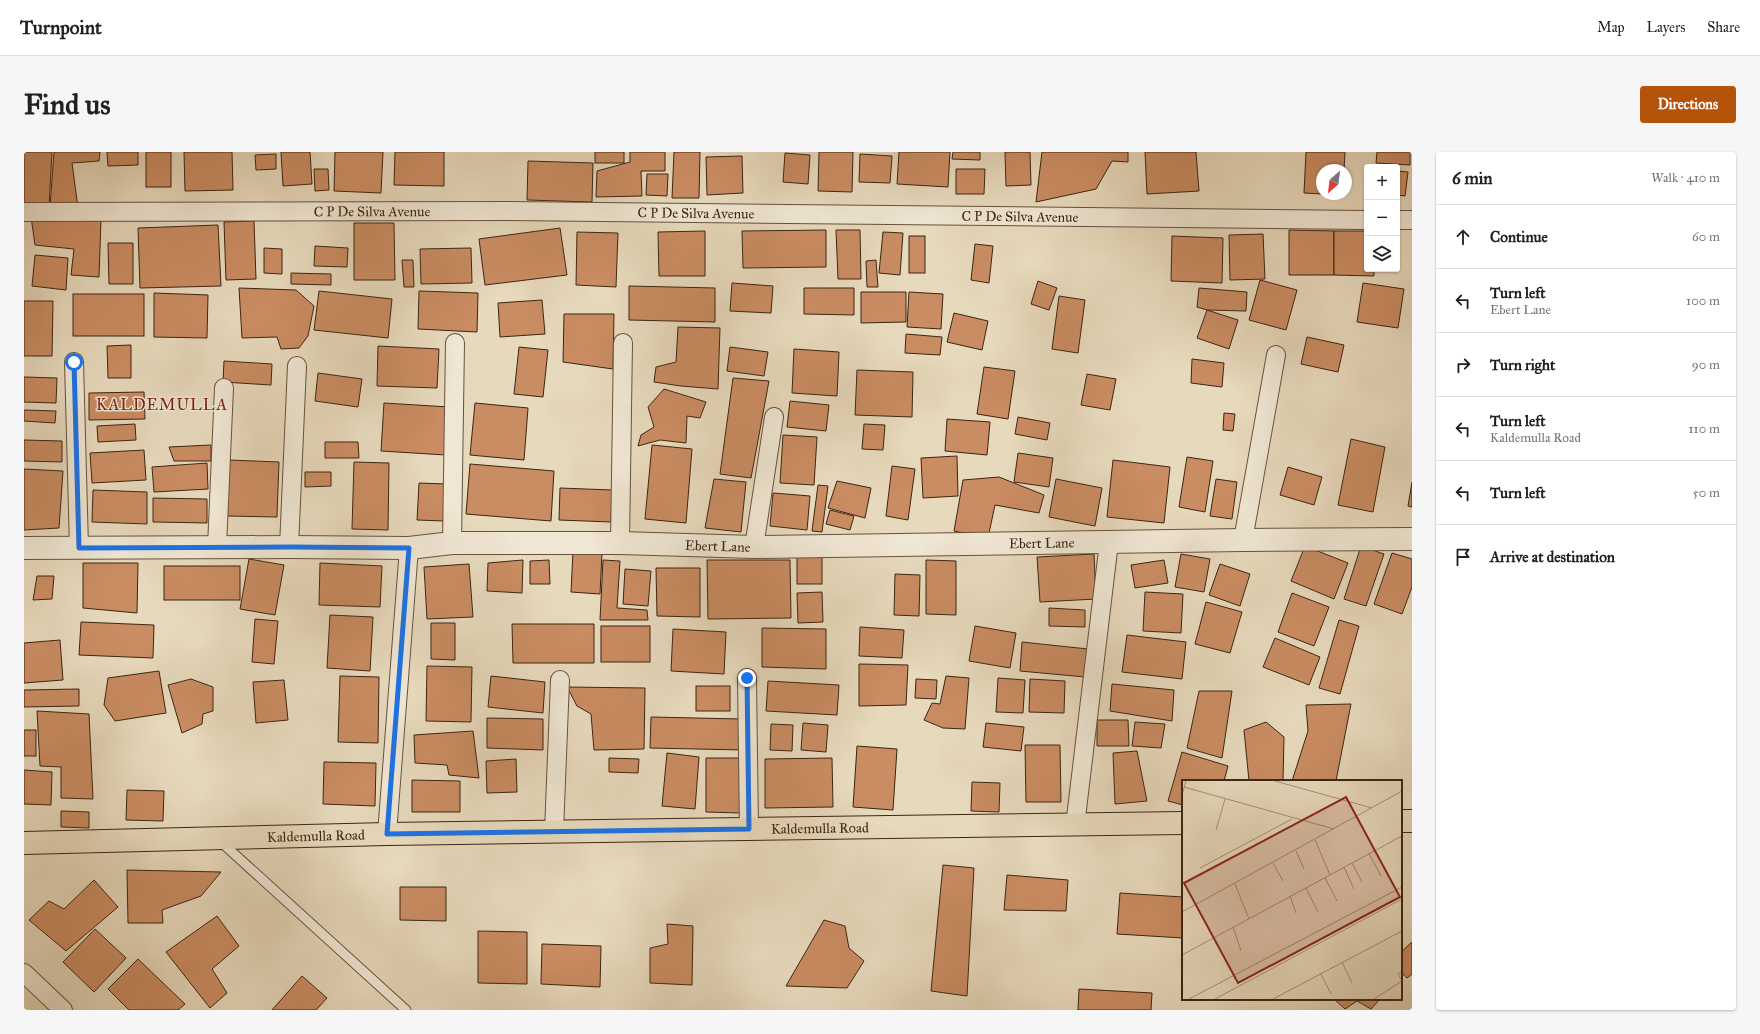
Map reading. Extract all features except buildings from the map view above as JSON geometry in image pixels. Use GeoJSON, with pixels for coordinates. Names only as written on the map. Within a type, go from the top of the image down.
{"type":"FeatureCollection","features":[{"type":"Feature","properties":{"kind":"main road","name":"Kaldemulla Road"},"geometry":{"type":"LineString","coordinates":[[24,843],[387,834],[1075,826],[1182,823]]}},
{"type":"Feature","properties":{"kind":"street","name":"C P De Silva Avenue"},"geometry":{"type":"LineString","coordinates":[[24,212],[509,211],[1364,220]]}},
{"type":"Feature","properties":{"kind":"street"},"geometry":{"type":"LineString","coordinates":[[1400,220],[1412,220]]}},
{"type":"Feature","properties":{"kind":"street"},"geometry":{"type":"LineString","coordinates":[[620,543],[623,342]]}},
{"type":"Feature","properties":{"kind":"street"},"geometry":{"type":"LineString","coordinates":[[452,543],[455,343]]}},
{"type":"Feature","properties":{"kind":"street"},"geometry":{"type":"LineString","coordinates":[[1243,540],[1276,355]]}},
{"type":"Feature","properties":{"kind":"street"},"geometry":{"type":"LineString","coordinates":[[74,362],[79,548]]}},
{"type":"Feature","properties":{"kind":"street"},"geometry":{"type":"LineString","coordinates":[[290,547],[297,366]]}},
{"type":"Feature","properties":{"kind":"street"},"geometry":{"type":"LineString","coordinates":[[218,547],[224,388]]}},
{"type":"Feature","properties":{"kind":"street"},"geometry":{"type":"LineString","coordinates":[[754,547],[774,417]]}},
{"type":"Feature","properties":{"kind":"street","name":"Ebert Lane"},"geometry":{"type":"LineString","coordinates":[[24,548],[409,548],[452,543],[620,543],[754,547],[1412,539]]}},
{"type":"Feature","properties":{"kind":"street"},"geometry":{"type":"LineString","coordinates":[[1075,826],[1109,542]]}},
{"type":"Feature","properties":{"kind":"street"},"geometry":{"type":"LineString","coordinates":[[387,834],[409,548]]}},
{"type":"Feature","properties":{"kind":"street"},"geometry":{"type":"LineString","coordinates":[[747,678],[749,829]]}},
{"type":"Feature","properties":{"kind":"street"},"geometry":{"type":"LineString","coordinates":[[554,832],[560,680]]}},
{"type":"Feature","properties":{"kind":"street"},"geometry":{"type":"LineString","coordinates":[[24,972],[63,1010]]}},
{"type":"Feature","properties":{"kind":"lane"},"geometry":{"type":"LineString","coordinates":[[217,839],[406,1010]]}},
{"type":"Feature","properties":{"kind":"district","name":"KALDEMULLA"},"geometry":{"type":"Point","coordinates":[162,404]}},
{"type":"Feature","properties":{"kind":"route"},"geometry":{"type":"LineString","coordinates":[[74,362],[79,548],[409,548],[387,834],[749,829],[747,678]]}}]}
